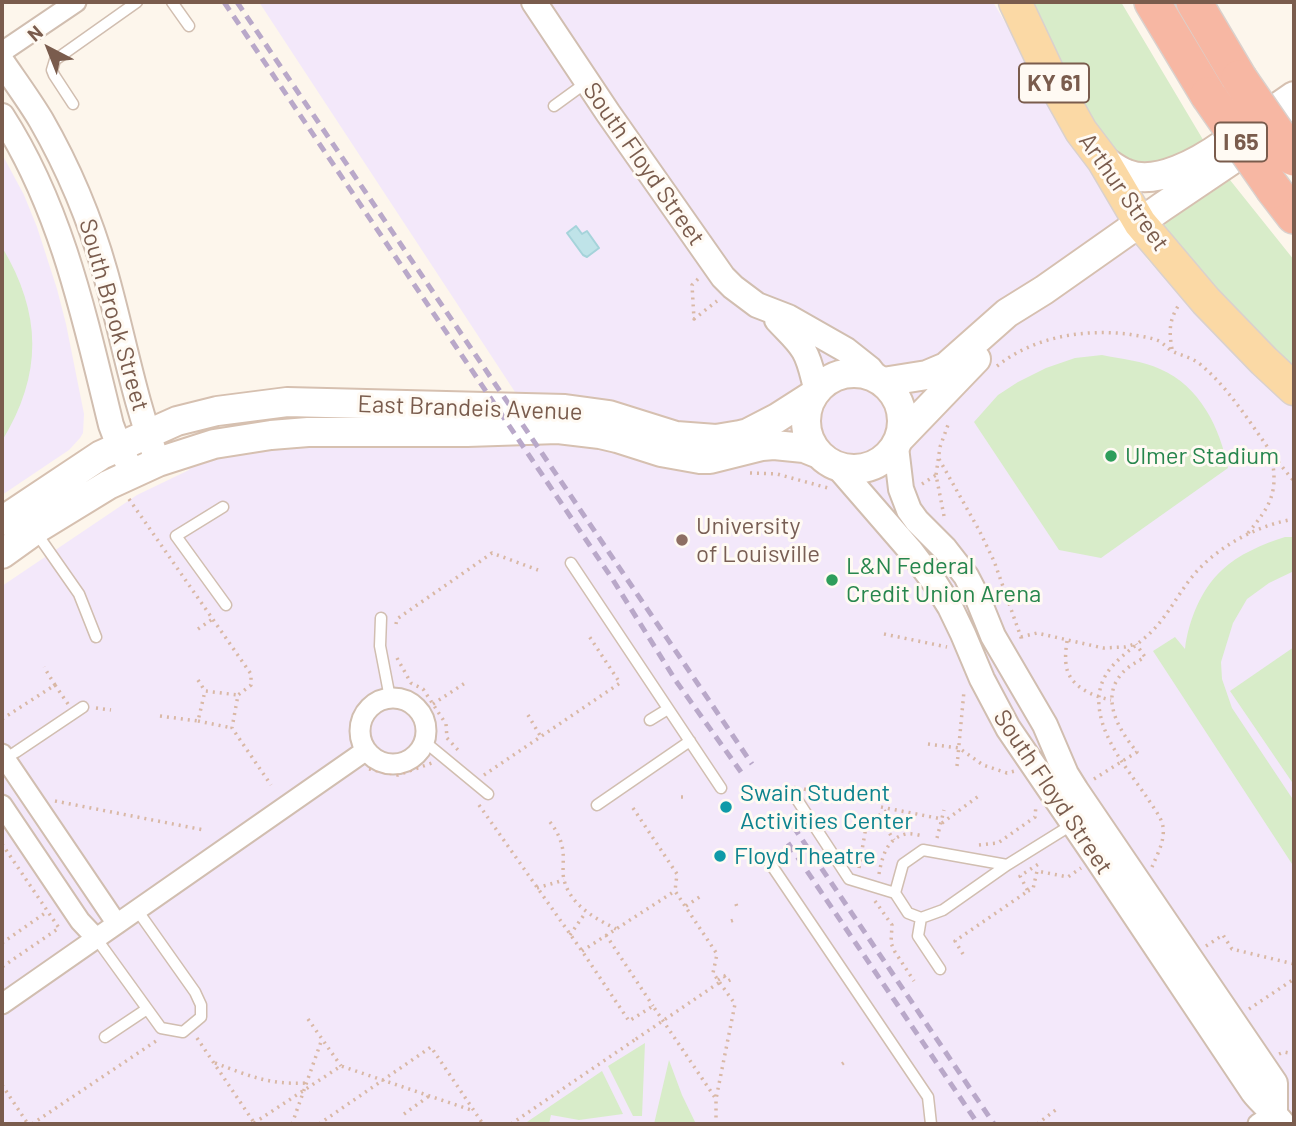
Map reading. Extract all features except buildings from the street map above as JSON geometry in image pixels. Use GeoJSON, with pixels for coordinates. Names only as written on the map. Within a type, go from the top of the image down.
{"type":"FeatureCollection","features":[{"type":"Feature","properties":{"kind":"highway","name":"I 65"},"geometry":{"type":"LineString","coordinates":[[1152,2],[1208,95],[1284,203]]}},
{"type":"Feature","properties":{"kind":"highway","name":"I 65"},"geometry":{"type":"LineString","coordinates":[[1194,2],[1239,78],[1294,158]]}},
{"type":"Feature","properties":{"kind":"main road","name":"Arthur Street"},"geometry":{"type":"LineString","coordinates":[[1014,2],[1081,131],[1140,223],[1206,301],[1294,389]]}},
{"type":"Feature","properties":{"kind":"main road","name":"KY 61"},"geometry":{"type":"LineString","coordinates":[[1102,160],[1128,175],[1153,177],[1184,168],[1210,154],[1294,96]]}},
{"type":"Feature","properties":{"kind":"main road"},"geometry":{"type":"LineString","coordinates":[[880,380],[926,375],[946,367],[1007,313],[1294,118]]}},
{"type":"Feature","properties":{"kind":"main road"},"geometry":{"type":"LineString","coordinates":[[710,459],[781,461],[836,476],[870,467],[889,456],[898,442],[1044,290]]}},
{"type":"Feature","properties":{"kind":"main road"},"geometry":{"type":"LineString","coordinates":[[836,474],[811,444],[807,432],[808,407],[815,393],[828,380],[841,374],[863,373],[880,380],[891,389],[900,404],[903,421],[898,442]]}},
{"type":"Feature","properties":{"kind":"main road","name":"East Brandeis Avenue"},"geometry":{"type":"LineString","coordinates":[[2,521],[119,446],[177,421],[217,411],[287,402],[565,409],[608,415],[676,436],[716,439],[748,432],[777,418],[815,393]]}},
{"type":"Feature","properties":{"kind":"main road","name":"East Brandeis Avenue"},"geometry":{"type":"LineString","coordinates":[[2,554],[108,485],[139,477],[214,444],[271,435],[309,432],[579,430],[676,456],[710,459],[762,446],[804,448],[836,474]]}},
{"type":"Feature","properties":{"kind":"street"},"geometry":{"type":"LineString","coordinates":[[2,52],[76,2]]}},
{"type":"Feature","properties":{"kind":"street","name":"South Floyd Street"},"geometry":{"type":"LineString","coordinates":[[534,2],[716,268],[733,287],[757,305],[788,317],[846,349],[880,380]]}},
{"type":"Feature","properties":{"kind":"street","name":"South Brook Street"},"geometry":{"type":"LineString","coordinates":[[2,62],[42,123],[62,161],[83,206],[106,272],[147,435],[139,477]]}},
{"type":"Feature","properties":{"kind":"street","name":"South Brook Street"},"geometry":{"type":"LineString","coordinates":[[2,116],[36,177],[58,228],[74,279],[111,425],[119,446],[139,477]]}},
{"type":"Feature","properties":{"kind":"street","name":"South Floyd Street"},"geometry":{"type":"LineString","coordinates":[[770,311],[804,352],[810,365],[815,393]]}},
{"type":"Feature","properties":{"kind":"street","name":"South Floyd Street"},"geometry":{"type":"LineString","coordinates":[[898,442],[901,489],[909,510],[939,541],[966,576],[993,636],[1045,725],[1081,818]]}},
{"type":"Feature","properties":{"kind":"street","name":"South Floyd Street"},"geometry":{"type":"LineString","coordinates":[[836,474],[935,583],[950,607],[1007,729],[1081,818],[1275,1083],[1272,1120]]}},
{"type":"Feature","properties":{"kind":"street"},"geometry":{"type":"LineString","coordinates":[[2,1004],[138,910],[366,760],[372,758],[392,765],[403,764],[412,759],[420,752],[427,731],[425,720],[412,703],[390,698],[372,705],[365,713],[359,732],[366,760]]}},
{"type":"Feature","properties":{"kind":"street"},"geometry":{"type":"LineString","coordinates":[[3,757],[107,931]]}},
{"type":"Feature","properties":{"kind":"street"},"geometry":{"type":"LineString","coordinates":[[2,805],[80,921],[107,931]]}},
{"type":"Feature","properties":{"kind":"lane"},"geometry":{"type":"LineString","coordinates":[[73,104],[54,75],[52,70],[55,60],[137,2]]}},
{"type":"Feature","properties":{"kind":"lane"},"geometry":{"type":"LineString","coordinates":[[172,2],[189,26]]}},
{"type":"Feature","properties":{"kind":"lane"},"geometry":{"type":"LineString","coordinates":[[554,106],[587,82]]}},
{"type":"Feature","properties":{"kind":"lane"},"geometry":{"type":"LineString","coordinates":[[223,507],[176,536],[226,604]]}},
{"type":"Feature","properties":{"kind":"lane"},"geometry":{"type":"LineString","coordinates":[[35,531],[79,594],[96,637]]}},
{"type":"Feature","properties":{"kind":"lane"},"geometry":{"type":"LineString","coordinates":[[571,564],[721,788]]}},
{"type":"Feature","properties":{"kind":"lane"},"geometry":{"type":"LineString","coordinates":[[381,618],[380,646],[390,698]]}},
{"type":"Feature","properties":{"kind":"lane"},"geometry":{"type":"LineString","coordinates":[[3,757],[83,707]]}},
{"type":"Feature","properties":{"kind":"lane"},"geometry":{"type":"LineString","coordinates":[[650,720],[668,709]]}},
{"type":"Feature","properties":{"kind":"lane"},"geometry":{"type":"LineString","coordinates":[[597,805],[690,741]]}},
{"type":"Feature","properties":{"kind":"lane"},"geometry":{"type":"LineString","coordinates":[[425,742],[488,794]]}},
{"type":"Feature","properties":{"kind":"lane"},"geometry":{"type":"LineString","coordinates":[[798,801],[849,879],[895,893],[908,913],[921,918],[943,910],[1081,818]]}},
{"type":"Feature","properties":{"kind":"lane"},"geometry":{"type":"LineString","coordinates":[[895,893],[903,864],[923,850],[1007,865]]}},
{"type":"Feature","properties":{"kind":"lane"},"geometry":{"type":"LineString","coordinates":[[768,860],[928,1097],[931,1124]]}},
{"type":"Feature","properties":{"kind":"lane"},"geometry":{"type":"LineString","coordinates":[[107,931],[147,1009],[161,1028],[183,1032],[201,1017],[201,1004],[138,910]]}},
{"type":"Feature","properties":{"kind":"lane"},"geometry":{"type":"LineString","coordinates":[[921,918],[918,936],[940,970]]}},
{"type":"Feature","properties":{"kind":"lane"},"geometry":{"type":"LineString","coordinates":[[105,1037],[147,1009]]}},
{"type":"Feature","properties":{"kind":"path"},"geometry":{"type":"LineString","coordinates":[[700,277],[692,285],[694,319],[722,298]]}},
{"type":"Feature","properties":{"kind":"path"},"geometry":{"type":"LineString","coordinates":[[1172,351],[1170,326],[1181,302]]}},
{"type":"Feature","properties":{"kind":"path"},"geometry":{"type":"LineString","coordinates":[[989,372],[1009,356],[1053,338],[1100,331],[1134,335],[1160,342],[1172,351],[1191,358],[1211,374],[1294,481]]}},
{"type":"Feature","properties":{"kind":"path"},"geometry":{"type":"LineString","coordinates":[[1247,535],[1263,515],[1272,495],[1275,478],[1271,452]]}},
{"type":"Feature","properties":{"kind":"path"},"geometry":{"type":"LineString","coordinates":[[943,515],[936,475],[939,459],[994,561],[1021,637],[1037,633],[1103,648],[1136,644]]}},
{"type":"Feature","properties":{"kind":"path"},"geometry":{"type":"LineString","coordinates":[[741,473],[836,474]]}},
{"type":"Feature","properties":{"kind":"path"},"geometry":{"type":"LineString","coordinates":[[915,487],[936,475]]}},
{"type":"Feature","properties":{"kind":"path"},"geometry":{"type":"LineString","coordinates":[[139,477],[214,618],[251,674],[251,685],[238,695],[232,728]]}},
{"type":"Feature","properties":{"kind":"path"},"geometry":{"type":"LineString","coordinates":[[1149,873],[1161,847],[1164,826],[1105,733],[1099,707],[1102,681],[1114,663],[1158,625],[1197,571],[1221,550],[1271,524],[1294,519]]}},
{"type":"Feature","properties":{"kind":"path"},"geometry":{"type":"LineString","coordinates":[[395,628],[397,619],[492,552],[538,570]]}},
{"type":"Feature","properties":{"kind":"path"},"geometry":{"type":"LineString","coordinates":[[198,629],[214,618]]}},
{"type":"Feature","properties":{"kind":"path"},"geometry":{"type":"LineString","coordinates":[[884,634],[956,649]]}},
{"type":"Feature","properties":{"kind":"path"},"geometry":{"type":"LineString","coordinates":[[484,775],[621,683],[589,636]]}},
{"type":"Feature","properties":{"kind":"path"},"geometry":{"type":"LineString","coordinates":[[1067,640],[1065,661],[1070,676],[1082,690],[1111,700]]}},
{"type":"Feature","properties":{"kind":"path"},"geometry":{"type":"LineString","coordinates":[[1092,780],[1137,752],[1116,721],[1111,700],[1113,688],[1120,675],[1144,657],[1136,644]]}},
{"type":"Feature","properties":{"kind":"path"},"geometry":{"type":"LineString","coordinates":[[392,648],[411,683],[423,689],[446,724],[447,738],[466,757]]}},
{"type":"Feature","properties":{"kind":"path"},"geometry":{"type":"LineString","coordinates":[[2,719],[55,685],[44,667]]}},
{"type":"Feature","properties":{"kind":"path"},"geometry":{"type":"LineString","coordinates":[[198,680],[205,691],[198,721]]}},
{"type":"Feature","properties":{"kind":"path"},"geometry":{"type":"LineString","coordinates":[[433,704],[468,681]]}},
{"type":"Feature","properties":{"kind":"path"},"geometry":{"type":"LineString","coordinates":[[957,765],[964,690]]}},
{"type":"Feature","properties":{"kind":"path"},"geometry":{"type":"LineString","coordinates":[[205,691],[238,695]]}},
{"type":"Feature","properties":{"kind":"path"},"geometry":{"type":"LineString","coordinates":[[528,715],[541,737]]}},
{"type":"Feature","properties":{"kind":"path"},"geometry":{"type":"LineString","coordinates":[[160,716],[232,728],[271,785]]}},
{"type":"Feature","properties":{"kind":"path"},"geometry":{"type":"LineString","coordinates":[[928,744],[959,748],[983,765],[1007,773],[1017,771]]}},
{"type":"Feature","properties":{"kind":"path"},"geometry":{"type":"LineString","coordinates":[[366,760],[398,775],[433,763]]}},
{"type":"Feature","properties":{"kind":"path"},"geometry":{"type":"LineString","coordinates":[[867,824],[883,812],[881,808],[942,821],[980,795]]}},
{"type":"Feature","properties":{"kind":"path"},"geometry":{"type":"LineString","coordinates":[[50,800],[204,830]]}},
{"type":"Feature","properties":{"kind":"path"},"geometry":{"type":"LineString","coordinates":[[475,800],[629,1021],[653,1006]]}},
{"type":"Feature","properties":{"kind":"path"},"geometry":{"type":"LineString","coordinates":[[970,844],[998,843],[1035,817],[1037,804]]}},
{"type":"Feature","properties":{"kind":"path"},"geometry":{"type":"LineString","coordinates":[[633,808],[677,874],[675,891],[717,954],[713,973],[722,979],[735,1004],[716,1099],[716,1124]]}},
{"type":"Feature","properties":{"kind":"path"},"geometry":{"type":"LineString","coordinates":[[859,869],[869,816],[872,819],[889,809]]}},
{"type":"Feature","properties":{"kind":"path"},"geometry":{"type":"LineString","coordinates":[[914,981],[891,943],[892,925],[874,899],[876,887],[883,854],[894,840],[908,833],[937,838],[944,810]]}},
{"type":"Feature","properties":{"kind":"path"},"geometry":{"type":"LineString","coordinates":[[878,816],[894,840]]}},
{"type":"Feature","properties":{"kind":"path"},"geometry":{"type":"LineString","coordinates":[[550,822],[561,841],[564,880],[573,897],[586,912],[615,929]]}},
{"type":"Feature","properties":{"kind":"path"},"geometry":{"type":"LineString","coordinates":[[2,844],[61,930],[2,967]]}},
{"type":"Feature","properties":{"kind":"path"},"geometry":{"type":"LineString","coordinates":[[1028,891],[1020,876],[1035,869],[1044,860]]}},
{"type":"Feature","properties":{"kind":"path"},"geometry":{"type":"LineString","coordinates":[[1035,869],[1068,877],[1086,864]]}},
{"type":"Feature","properties":{"kind":"path"},"geometry":{"type":"LineString","coordinates":[[963,954],[955,941],[1033,888],[1035,869]]}},
{"type":"Feature","properties":{"kind":"path"},"geometry":{"type":"LineString","coordinates":[[537,888],[564,880]]}},
{"type":"Feature","properties":{"kind":"path"},"geometry":{"type":"LineString","coordinates":[[582,951],[675,891]]}},
{"type":"Feature","properties":{"kind":"path"},"geometry":{"type":"LineString","coordinates":[[685,906],[701,895]]}},
{"type":"Feature","properties":{"kind":"path"},"geometry":{"type":"LineString","coordinates":[[2,943],[48,911]]}},
{"type":"Feature","properties":{"kind":"path"},"geometry":{"type":"LineString","coordinates":[[570,935],[586,912]]}},
{"type":"Feature","properties":{"kind":"path"},"geometry":{"type":"LineString","coordinates":[[606,935],[716,1099]]}},
{"type":"Feature","properties":{"kind":"path"},"geometry":{"type":"LineString","coordinates":[[1201,950],[1223,935],[1232,949],[1294,964]]}},
{"type":"Feature","properties":{"kind":"path"},"geometry":{"type":"LineString","coordinates":[[511,1124],[722,979],[732,979]]}},
{"type":"Feature","properties":{"kind":"path"},"geometry":{"type":"LineString","coordinates":[[1244,1012],[1294,979]]}},
{"type":"Feature","properties":{"kind":"path"},"geometry":{"type":"LineString","coordinates":[[308,1019],[341,1066],[474,1111]]}},
{"type":"Feature","properties":{"kind":"path"},"geometry":{"type":"LineString","coordinates":[[2,1086],[30,1124],[161,1038]]}},
{"type":"Feature","properties":{"kind":"path"},"geometry":{"type":"LineString","coordinates":[[190,1041],[198,1038],[254,1123],[341,1066]]}},
{"type":"Feature","properties":{"kind":"path"},"geometry":{"type":"LineString","coordinates":[[292,1124],[322,1039]]}},
{"type":"Feature","properties":{"kind":"path"},"geometry":{"type":"LineString","coordinates":[[319,1124],[431,1046],[483,1124]]}},
{"type":"Feature","properties":{"kind":"path"},"geometry":{"type":"LineString","coordinates":[[1274,1056],[1284,1052],[1294,1054]]}},
{"type":"Feature","properties":{"kind":"path"},"geometry":{"type":"LineString","coordinates":[[214,1063],[264,1081],[307,1083]]}},
{"type":"Feature","properties":{"kind":"path"},"geometry":{"type":"LineString","coordinates":[[404,1114],[429,1096]]}},
{"type":"Feature","properties":{"kind":"path"},"geometry":{"type":"LineString","coordinates":[[1037,1124],[1057,1109]]}},
{"type":"Feature","properties":{"kind":"shaded area","name":"University of Louisville"},"geometry":{"type":"Polygon","coordinates":[[[259,2],[993,2],[1147,259],[1209,326],[1294,407],[1294,1124],[2,1124],[2,586],[137,495],[189,470],[170,441],[279,417],[536,424],[259,2]]]}},
{"type":"Feature","properties":{"kind":"shaded area"},"geometry":{"type":"Polygon","coordinates":[[[2,154],[24,195],[57,289],[84,414],[83,433],[69,450],[2,495],[2,154]]]}},
{"type":"Feature","properties":{"kind":"green space"},"geometry":{"type":"Polygon","coordinates":[[[1024,2],[1121,2],[1205,143],[1169,162],[1137,165],[1102,145],[1024,2]]]}},
{"type":"Feature","properties":{"kind":"green space"},"geometry":{"type":"Polygon","coordinates":[[[1230,180],[1294,260],[1294,377],[1239,323],[1163,227],[1230,180]]]}},
{"type":"Feature","properties":{"kind":"green space"},"geometry":{"type":"Polygon","coordinates":[[[2,247],[25,296],[32,344],[31,368],[25,392],[2,441],[2,247]]]}},
{"type":"Feature","properties":{"kind":"green space","name":"Ulmer Stadium"},"geometry":{"type":"Polygon","coordinates":[[[1102,355],[1153,366],[1174,376],[1186,386],[1197,397],[1214,424],[1228,468],[1101,558],[1059,550],[974,422],[998,395],[1018,382],[1075,358],[1102,355]]]}},
{"type":"Feature","properties":{"kind":"green space"},"geometry":{"type":"Polygon","coordinates":[[[1285,537],[1294,537],[1294,571],[1269,583],[1247,599],[1233,623],[1221,662],[1222,679],[1232,708],[1294,801],[1294,867],[1153,651],[1175,637],[1185,649],[1197,606],[1215,578],[1244,554],[1285,537]]]}},
{"type":"Feature","properties":{"kind":"green space"},"geometry":{"type":"Polygon","coordinates":[[[1294,647],[1294,785],[1230,691],[1294,647]]]}},
{"type":"Feature","properties":{"kind":"green space"},"geometry":{"type":"Polygon","coordinates":[[[645,1043],[642,1116],[633,1116],[608,1066],[645,1043]]]}},
{"type":"Feature","properties":{"kind":"green space"},"geometry":{"type":"Polygon","coordinates":[[[669,1060],[682,1095],[696,1124],[654,1124],[669,1060]]]}},
{"type":"Feature","properties":{"kind":"green space"},"geometry":{"type":"Polygon","coordinates":[[[602,1071],[623,1114],[579,1120],[551,1115],[549,1124],[524,1124],[602,1071]]]}},
{"type":"Feature","properties":{"kind":"water"},"geometry":{"type":"Polygon","coordinates":[[[576,226],[582,234],[587,231],[599,248],[587,257],[567,233],[576,226]]]}},
{"type":"Feature","properties":{"kind":"railway"},"geometry":{"type":"LineString","coordinates":[[224,2],[613,580],[676,681],[741,772]]}},
{"type":"Feature","properties":{"kind":"railway"},"geometry":{"type":"LineString","coordinates":[[237,2],[752,764]]}},
{"type":"Feature","properties":{"kind":"railway"},"geometry":{"type":"LineString","coordinates":[[793,826],[994,1124]]}},
{"type":"Feature","properties":{"kind":"railway"},"geometry":{"type":"LineString","coordinates":[[788,843],[978,1124]]}},
{"type":"Feature","properties":{"kind":"place","name":"Ulmer Stadium"},"geometry":{"type":"Point","coordinates":[1111,456]}},
{"type":"Feature","properties":{"kind":"place","name":"University of Louisville"},"geometry":{"type":"Point","coordinates":[682,540]}},
{"type":"Feature","properties":{"kind":"place","name":"L&N Federal Credit Union Arena"},"geometry":{"type":"Point","coordinates":[832,580]}},
{"type":"Feature","properties":{"kind":"place","name":"Swain Student Activities Center"},"geometry":{"type":"Point","coordinates":[726,807]}},
{"type":"Feature","properties":{"kind":"place","name":"Floyd Theatre"},"geometry":{"type":"Point","coordinates":[720,856]}}]}
